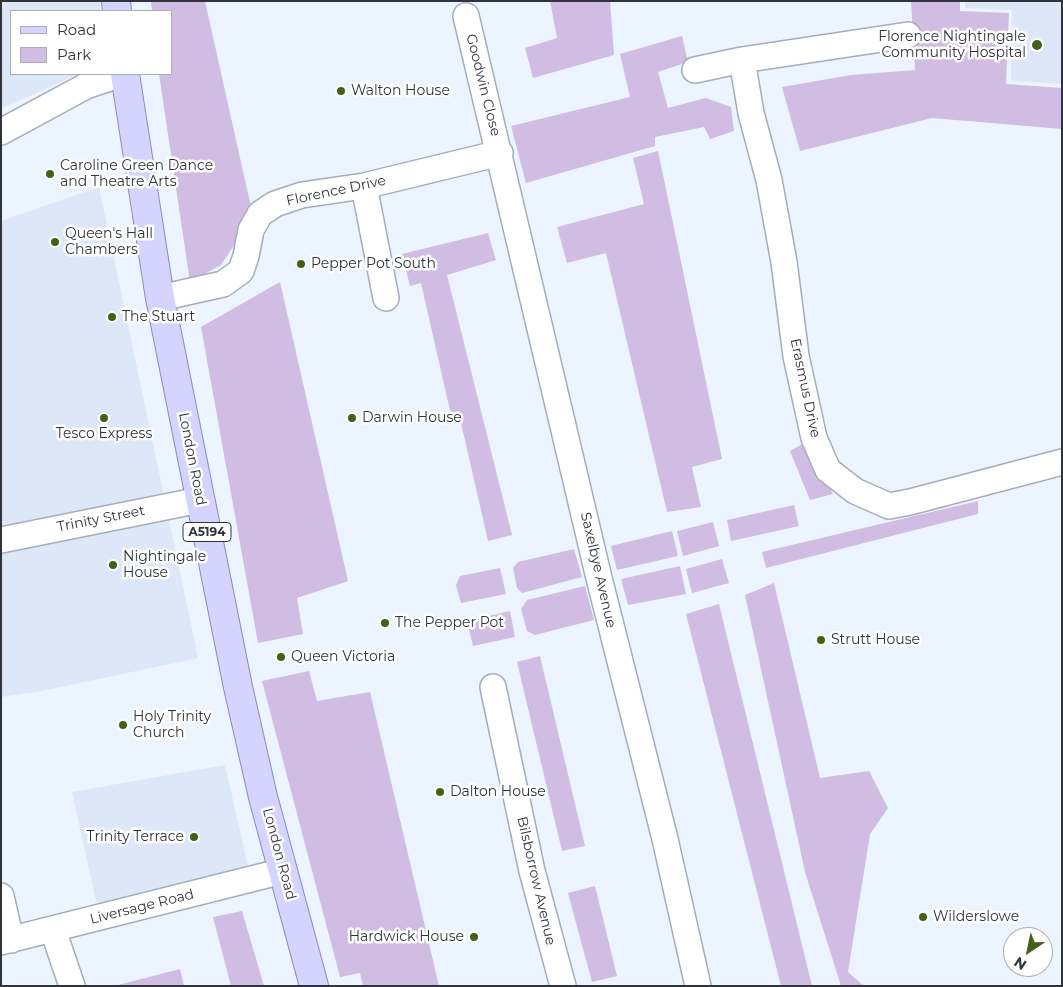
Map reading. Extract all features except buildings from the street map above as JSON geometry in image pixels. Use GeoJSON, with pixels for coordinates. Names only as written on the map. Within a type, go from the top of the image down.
{"type":"FeatureCollection","features":[{"type":"Feature","properties":{"kind":"main road","name":"London Road"},"geometry":{"type":"LineString","coordinates":[[124,75],[160,298],[238,687],[263,797],[314,986]]}},
{"type":"Feature","properties":{"kind":"street","name":"Goodwin Close"},"geometry":{"type":"LineString","coordinates":[[466,16],[500,153]]}},
{"type":"Feature","properties":{"kind":"street"},"geometry":{"type":"LineString","coordinates":[[695,70],[742,60],[908,35]]}},
{"type":"Feature","properties":{"kind":"street","name":"Erasmus Drive"},"geometry":{"type":"LineString","coordinates":[[742,60],[751,113],[769,180],[784,262],[796,356],[814,438],[828,470],[855,491],[889,506],[1062,462]]}},
{"type":"Feature","properties":{"kind":"street"},"geometry":{"type":"LineString","coordinates":[[1,132],[86,86],[121,75]]}},
{"type":"Feature","properties":{"kind":"street","name":"Florence Drive"},"geometry":{"type":"LineString","coordinates":[[160,298],[223,284],[241,271],[251,230],[260,214],[274,204],[302,195],[364,186],[500,153]]}},
{"type":"Feature","properties":{"kind":"street","name":"Saxelbye Avenue"},"geometry":{"type":"LineString","coordinates":[[500,153],[599,578],[665,839],[698,986]]}},
{"type":"Feature","properties":{"kind":"street"},"geometry":{"type":"LineString","coordinates":[[364,186],[386,298]]}},
{"type":"Feature","properties":{"kind":"street","name":"Trinity Street"},"geometry":{"type":"LineString","coordinates":[[1,540],[200,500]]}},
{"type":"Feature","properties":{"kind":"street","name":"Bilsborrow Avenue"},"geometry":{"type":"LineString","coordinates":[[493,687],[532,872],[563,986]]}},
{"type":"Feature","properties":{"kind":"street","name":"Liversage Road"},"geometry":{"type":"LineString","coordinates":[[6,941],[283,871]]}},
{"type":"Feature","properties":{"kind":"street"},"geometry":{"type":"LineString","coordinates":[[1,896],[6,941]]}},
{"type":"Feature","properties":{"kind":"street"},"geometry":{"type":"LineString","coordinates":[[53,930],[72,986]]}},
{"type":"Feature","properties":{"kind":"shaded area"},"geometry":{"type":"Polygon","coordinates":[[[1,1],[99,1],[101,10],[10,10],[10,75],[76,75],[1,109],[1,1]]]}},
{"type":"Feature","properties":{"kind":"shaded area","name":"Florence Nightingale Community Hospital"},"geometry":{"type":"Polygon","coordinates":[[[965,1],[1062,1],[1062,84],[1011,81],[1012,10],[965,8],[965,1]]]}},
{"type":"Feature","properties":{"kind":"shaded area"},"geometry":{"type":"Polygon","coordinates":[[[99,187],[198,658],[42,691],[1,697],[1,221],[99,187]]]}},
{"type":"Feature","properties":{"kind":"shaded area"},"geometry":{"type":"Polygon","coordinates":[[[225,765],[250,875],[98,910],[72,792],[225,765]]]}},
{"type":"Feature","properties":{"kind":"green space"},"geometry":{"type":"Polygon","coordinates":[[[151,1],[205,1],[253,216],[221,265],[190,282],[159,75],[172,75],[172,10],[152,10],[151,1]]]}},
{"type":"Feature","properties":{"kind":"green space"},"geometry":{"type":"Polygon","coordinates":[[[550,1],[610,1],[614,55],[533,78],[525,48],[557,38],[550,1]]]}},
{"type":"Feature","properties":{"kind":"green space"},"geometry":{"type":"Polygon","coordinates":[[[911,1],[960,1],[960,11],[1009,13],[1006,84],[1062,88],[1062,129],[932,118],[800,151],[782,87],[851,75],[915,70],[911,1]]]}},
{"type":"Feature","properties":{"kind":"green space"},"geometry":{"type":"Polygon","coordinates":[[[682,36],[688,62],[658,72],[668,108],[706,98],[731,107],[734,131],[710,139],[704,127],[655,137],[655,146],[526,183],[511,126],[630,97],[620,54],[682,36]]]}},
{"type":"Feature","properties":{"kind":"green space"},"geometry":{"type":"Polygon","coordinates":[[[658,151],[722,459],[692,467],[701,507],[667,512],[606,253],[567,263],[557,227],[644,204],[633,158],[658,151]]]}},
{"type":"Feature","properties":{"kind":"green space"},"geometry":{"type":"Polygon","coordinates":[[[488,233],[496,260],[447,275],[512,535],[488,541],[459,414],[451,415],[421,283],[410,286],[402,254],[488,233]]]}},
{"type":"Feature","properties":{"kind":"green space"},"geometry":{"type":"Polygon","coordinates":[[[280,282],[348,581],[297,598],[303,634],[258,643],[201,327],[280,282]]]}},
{"type":"Feature","properties":{"kind":"green space"},"geometry":{"type":"Polygon","coordinates":[[[804,443],[833,494],[810,500],[790,451],[804,443]]]}},
{"type":"Feature","properties":{"kind":"green space"},"geometry":{"type":"Polygon","coordinates":[[[978,501],[978,514],[766,568],[762,552],[978,501]]]}},
{"type":"Feature","properties":{"kind":"green space"},"geometry":{"type":"Polygon","coordinates":[[[794,505],[799,526],[731,541],[727,520],[794,505]]]}},
{"type":"Feature","properties":{"kind":"green space"},"geometry":{"type":"Polygon","coordinates":[[[713,522],[719,546],[683,556],[677,531],[713,522]]]}},
{"type":"Feature","properties":{"kind":"green space"},"geometry":{"type":"Polygon","coordinates":[[[672,531],[678,556],[617,570],[611,546],[672,531]]]}},
{"type":"Feature","properties":{"kind":"green space"},"geometry":{"type":"Polygon","coordinates":[[[574,549],[582,577],[522,593],[517,588],[513,568],[518,562],[574,549]]]}},
{"type":"Feature","properties":{"kind":"green space"},"geometry":{"type":"Polygon","coordinates":[[[722,559],[729,583],[692,593],[686,569],[722,559]]]}},
{"type":"Feature","properties":{"kind":"green space"},"geometry":{"type":"Polygon","coordinates":[[[680,566],[686,594],[628,605],[621,579],[680,566]]]}},
{"type":"Feature","properties":{"kind":"green space"},"geometry":{"type":"Polygon","coordinates":[[[500,568],[506,594],[461,603],[456,585],[460,576],[500,568]]]}},
{"type":"Feature","properties":{"kind":"green space"},"geometry":{"type":"Polygon","coordinates":[[[774,583],[820,778],[869,771],[888,808],[870,834],[848,972],[864,986],[841,986],[805,872],[745,595],[774,583]]]}},
{"type":"Feature","properties":{"kind":"green space"},"geometry":{"type":"Polygon","coordinates":[[[585,586],[594,620],[535,635],[527,631],[521,609],[527,600],[585,586]]]}},
{"type":"Feature","properties":{"kind":"green space"},"geometry":{"type":"Polygon","coordinates":[[[719,604],[812,986],[781,986],[686,614],[719,604]]]}},
{"type":"Feature","properties":{"kind":"green space"},"geometry":{"type":"Polygon","coordinates":[[[510,611],[515,637],[473,646],[467,621],[510,611]]]}},
{"type":"Feature","properties":{"kind":"green space"},"geometry":{"type":"Polygon","coordinates":[[[540,656],[585,846],[562,851],[517,662],[540,656]]]}},
{"type":"Feature","properties":{"kind":"green space"},"geometry":{"type":"Polygon","coordinates":[[[309,671],[317,701],[370,692],[439,986],[363,986],[360,973],[340,977],[262,681],[309,671]]]}},
{"type":"Feature","properties":{"kind":"green space"},"geometry":{"type":"Polygon","coordinates":[[[595,886],[617,976],[592,982],[568,893],[595,886]]]}},
{"type":"Feature","properties":{"kind":"green space"},"geometry":{"type":"Polygon","coordinates":[[[242,911],[264,986],[231,986],[213,917],[242,911]]]}},
{"type":"Feature","properties":{"kind":"green space"},"geometry":{"type":"Polygon","coordinates":[[[180,969],[184,986],[114,986],[180,969]]]}},
{"type":"Feature","properties":{"kind":"place","name":"Florence Nightingale Community Hospital"},"geometry":{"type":"Point","coordinates":[1037,45]}},
{"type":"Feature","properties":{"kind":"place","name":"Walton House"},"geometry":{"type":"Point","coordinates":[341,91]}},
{"type":"Feature","properties":{"kind":"place","name":"Caroline Green Dance and Theatre Arts"},"geometry":{"type":"Point","coordinates":[50,174]}},
{"type":"Feature","properties":{"kind":"place","name":"Queen's Hall Chambers"},"geometry":{"type":"Point","coordinates":[55,242]}},
{"type":"Feature","properties":{"kind":"place","name":"Pepper Pot South"},"geometry":{"type":"Point","coordinates":[301,264]}},
{"type":"Feature","properties":{"kind":"place","name":"The Stuart"},"geometry":{"type":"Point","coordinates":[112,317]}},
{"type":"Feature","properties":{"kind":"place","name":"Tesco Express"},"geometry":{"type":"Point","coordinates":[104,418]}},
{"type":"Feature","properties":{"kind":"place","name":"Darwin House"},"geometry":{"type":"Point","coordinates":[352,418]}},
{"type":"Feature","properties":{"kind":"place","name":"Nightingale House"},"geometry":{"type":"Point","coordinates":[113,565]}},
{"type":"Feature","properties":{"kind":"place","name":"The Pepper Pot"},"geometry":{"type":"Point","coordinates":[385,623]}},
{"type":"Feature","properties":{"kind":"place","name":"Strutt House"},"geometry":{"type":"Point","coordinates":[821,640]}},
{"type":"Feature","properties":{"kind":"place","name":"Queen Victoria"},"geometry":{"type":"Point","coordinates":[281,657]}},
{"type":"Feature","properties":{"kind":"place","name":"Holy Trinity Church"},"geometry":{"type":"Point","coordinates":[123,725]}},
{"type":"Feature","properties":{"kind":"place","name":"Dalton House"},"geometry":{"type":"Point","coordinates":[440,792]}},
{"type":"Feature","properties":{"kind":"place","name":"Trinity Terrace"},"geometry":{"type":"Point","coordinates":[194,837]}},
{"type":"Feature","properties":{"kind":"place","name":"Wilderslowe"},"geometry":{"type":"Point","coordinates":[923,917]}},
{"type":"Feature","properties":{"kind":"place","name":"Hardwick House"},"geometry":{"type":"Point","coordinates":[474,937]}}]}
